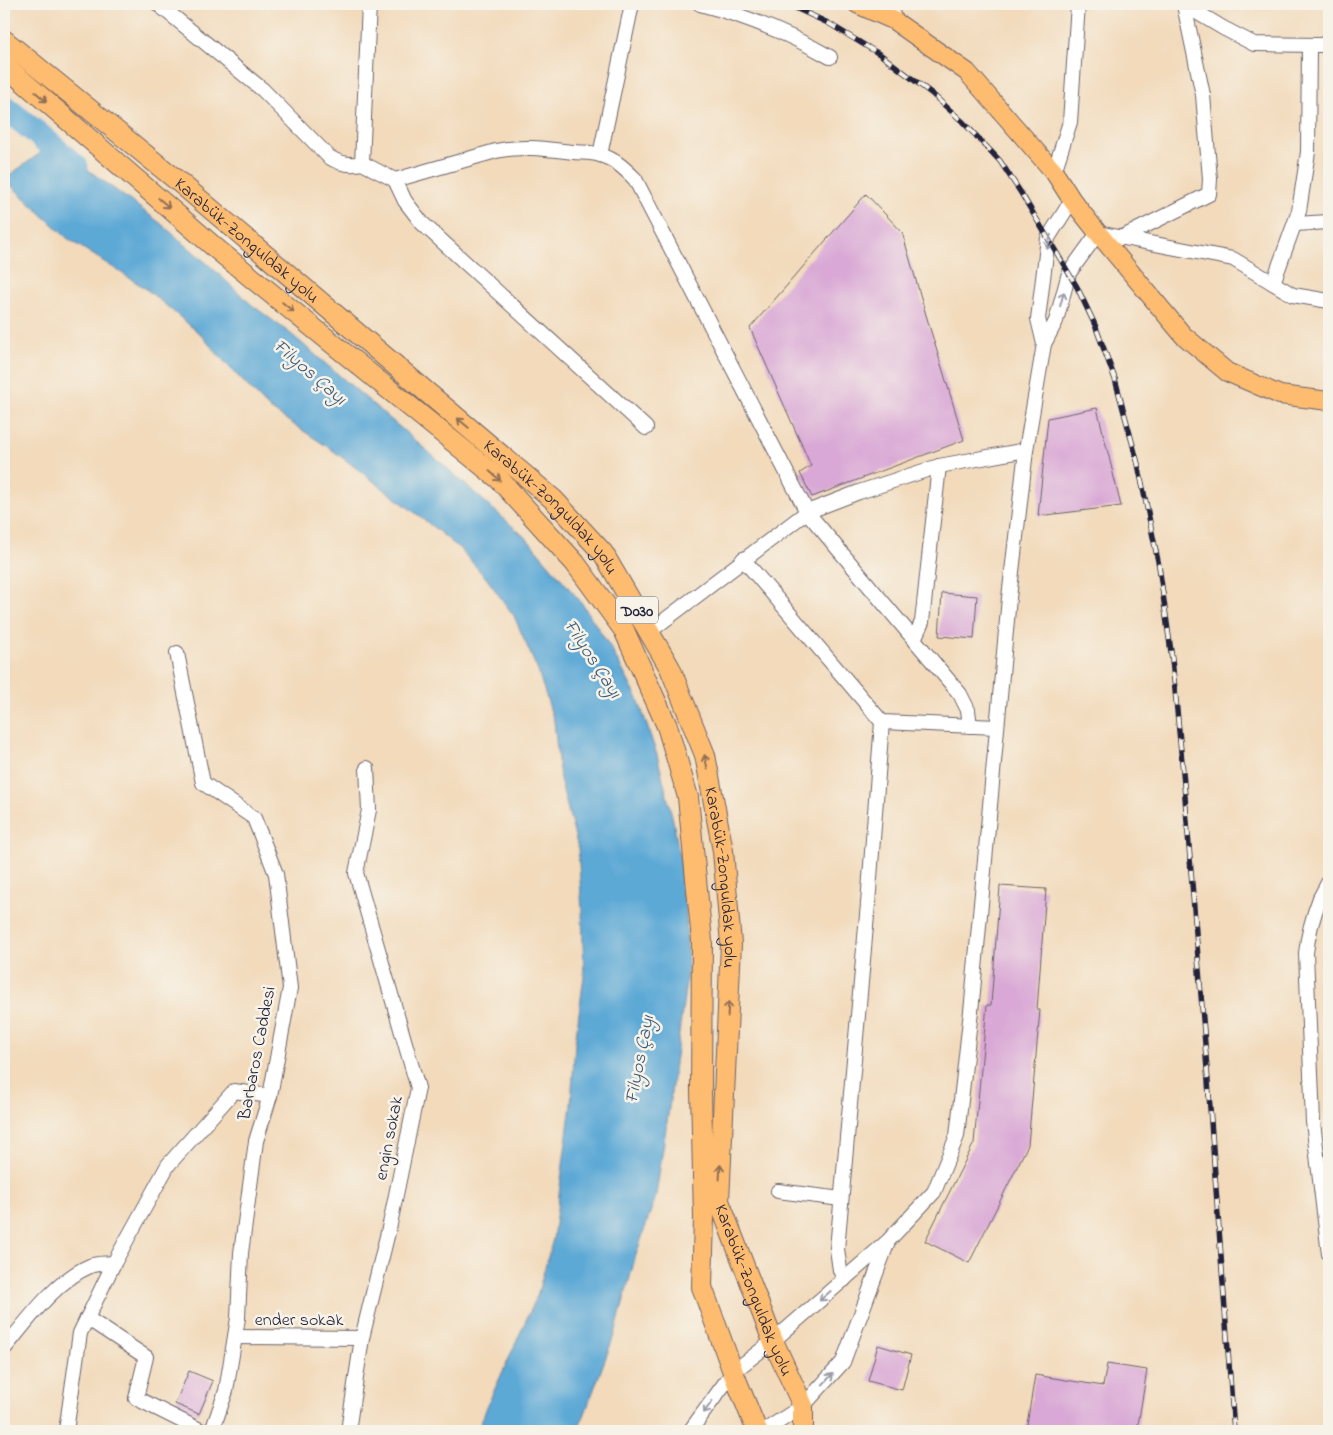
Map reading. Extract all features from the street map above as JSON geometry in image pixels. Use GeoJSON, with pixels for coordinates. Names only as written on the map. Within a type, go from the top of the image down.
{"type":"FeatureCollection","features":[{"type":"Feature","properties":{"kind":"highway","name":"Karabük-Zonguldak yolu"},"geometry":{"type":"LineString","coordinates":[[4,40],[178,182],[554,500],[603,553],[670,668],[704,755],[723,851],[730,944],[719,1201],[774,1341],[803,1406],[803,1431]]}},
{"type":"Feature","properties":{"kind":"highway","name":"Karabük-Zonguldak yolu"},"geometry":{"type":"LineString","coordinates":[[4,65],[220,251],[499,479],[575,563],[624,630],[668,726],[688,797],[702,941],[704,1218],[702,1287],[757,1431]]}},
{"type":"Feature","properties":{"kind":"main road"},"geometry":{"type":"LineString","coordinates":[[857,4],[892,12],[967,72],[1054,172],[1072,200],[1098,234],[1183,335],[1226,372],[1280,395],[1329,401]]}},
{"type":"Feature","properties":{"kind":"street"},"geometry":{"type":"LineString","coordinates":[[158,4],[263,90],[329,157],[343,164],[362,163],[395,180],[405,201],[422,223],[646,428]]}},
{"type":"Feature","properties":{"kind":"street"},"geometry":{"type":"LineString","coordinates":[[362,163],[369,4]]}},
{"type":"Feature","properties":{"kind":"street"},"geometry":{"type":"LineString","coordinates":[[600,155],[632,4]]}},
{"type":"Feature","properties":{"kind":"street"},"geometry":{"type":"LineString","coordinates":[[700,4],[746,17],[769,26],[830,57]]}},
{"type":"Feature","properties":{"kind":"street"},"geometry":{"type":"LineString","coordinates":[[1054,172],[1070,122],[1078,4]]}},
{"type":"Feature","properties":{"kind":"street"},"geometry":{"type":"LineString","coordinates":[[1184,4],[1254,44],[1321,45],[1329,42]]}},
{"type":"Feature","properties":{"kind":"street"},"geometry":{"type":"LineString","coordinates":[[1122,238],[1209,194],[1210,179],[1203,95],[1184,4]]}},
{"type":"Feature","properties":{"kind":"street"},"geometry":{"type":"LineString","coordinates":[[1273,283],[1299,211],[1308,152],[1309,45]]}},
{"type":"Feature","properties":{"kind":"street"},"geometry":{"type":"LineString","coordinates":[[395,180],[510,148],[526,147],[600,155],[619,164],[636,179],[807,512],[960,694],[968,710],[970,726]]}},
{"type":"Feature","properties":{"kind":"street"},"geometry":{"type":"LineString","coordinates":[[1044,344],[1038,319],[1048,238],[1072,200]]}},
{"type":"Feature","properties":{"kind":"street"},"geometry":{"type":"LineString","coordinates":[[1295,224],[1329,222]]}},
{"type":"Feature","properties":{"kind":"street"},"geometry":{"type":"LineString","coordinates":[[690,1431],[733,1372],[774,1341],[888,1241],[934,1192],[957,1136],[972,1002],[1009,598],[1026,450],[1044,344],[1056,321],[1069,273],[1098,234],[1233,258],[1293,295],[1329,301]]}},
{"type":"Feature","properties":{"kind":"street"},"geometry":{"type":"LineString","coordinates":[[649,632],[807,512],[859,492],[939,466],[1026,450]]}},
{"type":"Feature","properties":{"kind":"street"},"geometry":{"type":"LineString","coordinates":[[914,639],[922,622],[939,466]]}},
{"type":"Feature","properties":{"kind":"street"},"geometry":{"type":"LineString","coordinates":[[743,560],[882,722],[868,904],[837,1250],[840,1270],[844,1280]]}},
{"type":"Feature","properties":{"kind":"street","name":"Barbaros Caddesi"},"geometry":{"type":"LineString","coordinates":[[177,652],[203,783],[254,818],[276,874],[290,988],[270,1096],[256,1141],[241,1254],[238,1318],[226,1390],[212,1431]]}},
{"type":"Feature","properties":{"kind":"street"},"geometry":{"type":"LineString","coordinates":[[882,722],[997,727]]}},
{"type":"Feature","properties":{"kind":"street","name":"engin sokak"},"geometry":{"type":"LineString","coordinates":[[348,1431],[362,1338],[390,1224],[418,1088],[356,874],[369,810],[368,768]]}},
{"type":"Feature","properties":{"kind":"street"},"geometry":{"type":"LineString","coordinates":[[1329,881],[1325,899],[1314,912],[1306,953],[1313,1122],[1329,1254]]}},
{"type":"Feature","properties":{"kind":"street"},"geometry":{"type":"LineString","coordinates":[[66,1431],[80,1333],[114,1263],[168,1165],[234,1091],[270,1096]]}},
{"type":"Feature","properties":{"kind":"street"},"geometry":{"type":"LineString","coordinates":[[778,1190],[841,1199]]}},
{"type":"Feature","properties":{"kind":"street"},"geometry":{"type":"LineString","coordinates":[[764,1431],[803,1406],[843,1362],[888,1241]]}},
{"type":"Feature","properties":{"kind":"street"},"geometry":{"type":"LineString","coordinates":[[4,1349],[34,1313],[66,1280],[92,1265],[114,1263]]}},
{"type":"Feature","properties":{"kind":"street"},"geometry":{"type":"LineString","coordinates":[[87,1318],[146,1357],[136,1398],[202,1431]]}},
{"type":"Feature","properties":{"kind":"street","name":"ender sokak"},"geometry":{"type":"LineString","coordinates":[[235,1337],[362,1338]]}},
{"type":"Feature","properties":{"kind":"water"},"geometry":{"type":"Polygon","coordinates":[[[53,144],[159,222],[252,305],[291,334],[528,540],[581,602],[609,645],[638,699],[657,755],[673,820],[685,886],[688,968],[656,1195],[635,1258],[616,1330],[584,1416],[576,1431],[478,1431],[488,1404],[537,1296],[553,1239],[571,1105],[575,1043],[584,976],[578,848],[560,779],[554,721],[538,671],[514,616],[487,579],[459,548],[331,449],[270,409],[199,333],[145,288],[67,238],[4,179],[53,144]]]}},
{"type":"Feature","properties":{"kind":"building"},"geometry":{"type":"Polygon","coordinates":[[[866,194],[902,232],[964,440],[812,497],[800,473],[811,466],[750,328],[866,194]]]}},
{"type":"Feature","properties":{"kind":"building"},"geometry":{"type":"Polygon","coordinates":[[[1097,408],[1121,506],[1038,516],[1048,418],[1097,408]]]}},
{"type":"Feature","properties":{"kind":"building"},"geometry":{"type":"Polygon","coordinates":[[[942,593],[977,596],[974,639],[939,636],[942,593]]]}},
{"type":"Feature","properties":{"kind":"building"},"geometry":{"type":"Polygon","coordinates":[[[1000,886],[1046,889],[1037,1010],[1040,1010],[1028,1145],[969,1263],[925,1241],[974,1143],[987,1005],[991,1005],[1000,886]]]}},
{"type":"Feature","properties":{"kind":"building"},"geometry":{"type":"Polygon","coordinates":[[[878,1345],[911,1355],[902,1390],[868,1381],[878,1345]]]}},
{"type":"Feature","properties":{"kind":"building"},"geometry":{"type":"Polygon","coordinates":[[[1107,1364],[1147,1370],[1137,1431],[1026,1431],[1035,1375],[1103,1386],[1107,1364]]]}},
{"type":"Feature","properties":{"kind":"building"},"geometry":{"type":"Polygon","coordinates":[[[189,1371],[213,1381],[199,1414],[175,1404],[189,1371]]]}},
{"type":"Feature","properties":{"kind":"waterway","name":"Filyos Çayı"},"geometry":{"type":"LineString","coordinates":[[4,107],[76,167]]}},
{"type":"Feature","properties":{"kind":"railway"},"geometry":{"type":"LineString","coordinates":[[787,4],[828,23],[881,55],[931,93],[962,121],[1000,161],[1077,287],[1095,325],[1115,379],[1138,464],[1159,566],[1172,659],[1208,1081],[1234,1431]]}}]}
